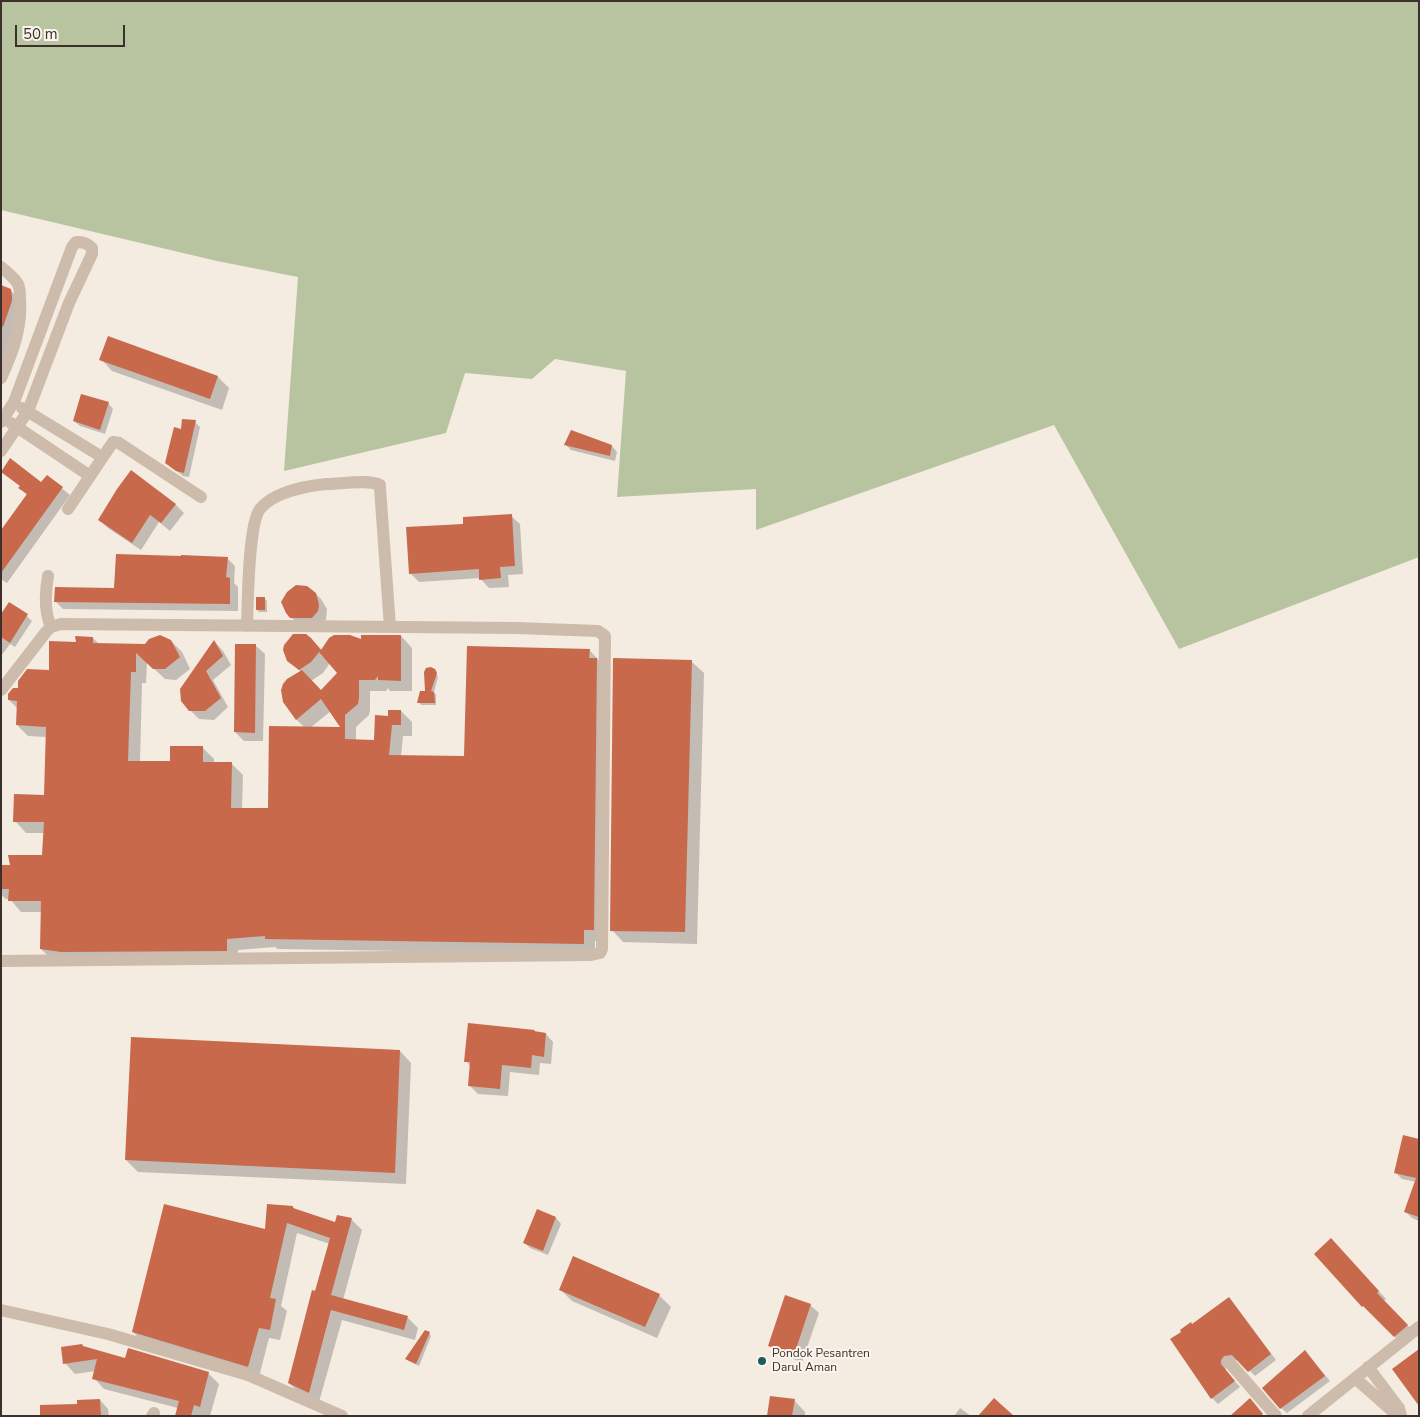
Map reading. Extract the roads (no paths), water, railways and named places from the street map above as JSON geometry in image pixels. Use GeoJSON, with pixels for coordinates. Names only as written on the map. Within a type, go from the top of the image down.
{"type":"FeatureCollection","features":[{"type":"Feature","properties":{"kind":"street"},"geometry":{"type":"LineString","coordinates":[[1,452],[19,427],[28,411],[69,303],[92,254],[92,248],[82,242],[76,242],[72,247],[14,402],[3,420],[19,427],[90,476]]}},
{"type":"Feature","properties":{"kind":"street"},"geometry":{"type":"LineString","coordinates":[[1,267],[9,272],[18,284],[20,315],[19,332],[12,355],[1,378]]}},
{"type":"Feature","properties":{"kind":"street"},"geometry":{"type":"LineString","coordinates":[[14,402],[102,457]]}},
{"type":"Feature","properties":{"kind":"street"},"geometry":{"type":"LineString","coordinates":[[68,509],[112,443],[118,443],[201,497]]}},
{"type":"Feature","properties":{"kind":"street"},"geometry":{"type":"LineString","coordinates":[[247,626],[252,536],[254,521],[259,511],[274,498],[289,492],[321,485],[362,482],[380,485],[390,627]]}},
{"type":"Feature","properties":{"kind":"street"},"geometry":{"type":"LineString","coordinates":[[48,576],[46,589],[47,613],[51,627]]}},
{"type":"Feature","properties":{"kind":"street"},"geometry":{"type":"LineString","coordinates":[[1,690],[46,632],[51,627],[61,624],[517,628],[598,631],[605,636],[602,952],[591,955],[1,961]]}},
{"type":"Feature","properties":{"kind":"street"},"geometry":{"type":"LineString","coordinates":[[1,1310],[108,1334],[248,1375],[342,1416]]}},
{"type":"Feature","properties":{"kind":"street"},"geometry":{"type":"LineString","coordinates":[[1308,1416],[1419,1327]]}},
{"type":"Feature","properties":{"kind":"street"},"geometry":{"type":"LineString","coordinates":[[1229,1362],[1276,1416]]}},
{"type":"Feature","properties":{"kind":"street"},"geometry":{"type":"LineString","coordinates":[[1368,1367],[1400,1408],[1400,1416]]}},
{"type":"Feature","properties":{"kind":"street"},"geometry":{"type":"LineString","coordinates":[[1355,1378],[1400,1416]]}},
{"type":"Feature","properties":{"kind":"place","name":"Pondok Pesantren Darul Aman"},"geometry":{"type":"Point","coordinates":[762,1361]}}]}
